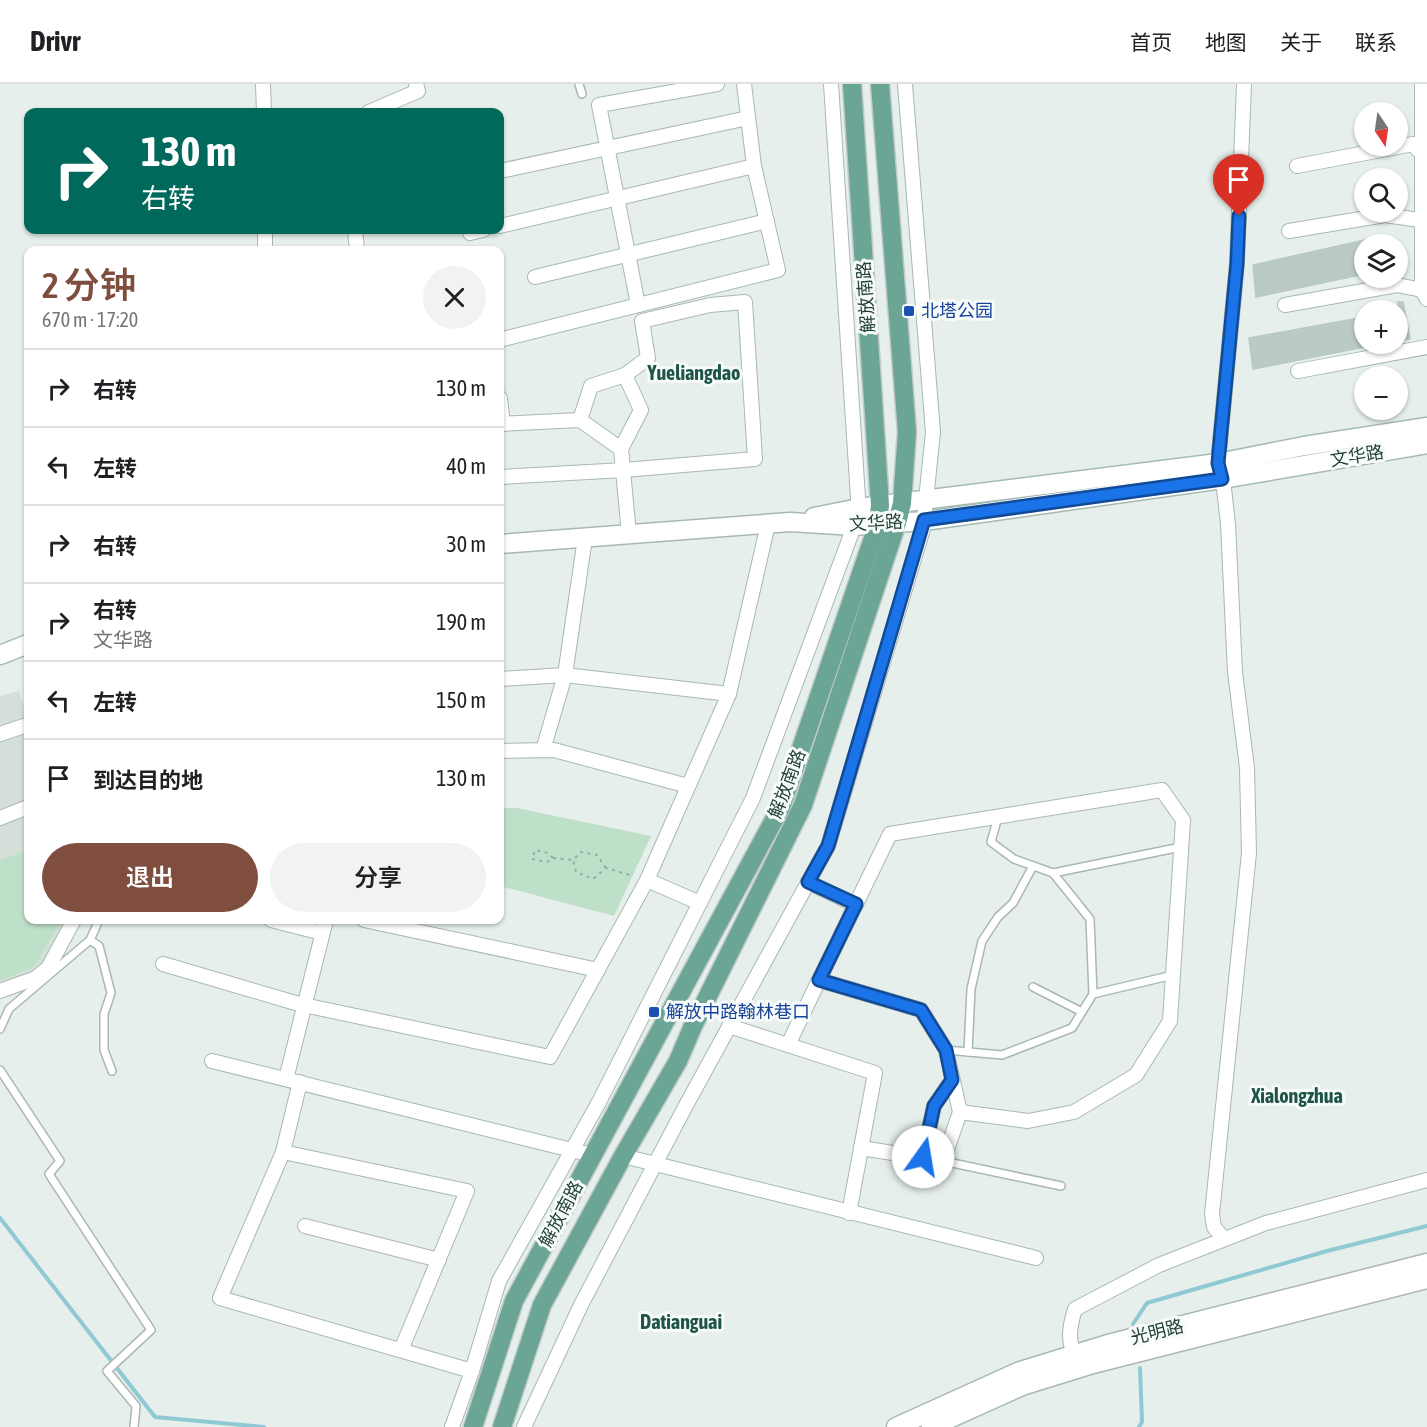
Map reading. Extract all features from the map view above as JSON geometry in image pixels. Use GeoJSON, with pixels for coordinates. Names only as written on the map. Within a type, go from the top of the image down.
{"type":"FeatureCollection","features":[{"type":"Feature","properties":{"kind":"main road","name":"解放南路"},"geometry":{"type":"LineString","coordinates":[[473,1427],[514,1301],[781,807],[878,524],[880,505],[852,84]]}},
{"type":"Feature","properties":{"kind":"main road","name":"解放南路"},"geometry":{"type":"LineString","coordinates":[[502,1427],[542,1305],[678,1061],[693,1026],[803,805],[897,523],[902,503],[908,432],[880,84]]}},
{"type":"Feature","properties":{"kind":"street"},"geometry":{"type":"LineString","coordinates":[[264,84],[264,108]]}},
{"type":"Feature","properties":{"kind":"street"},"geometry":{"type":"LineString","coordinates":[[378,108],[418,91],[416,84]]}},
{"type":"Feature","properties":{"kind":"street"},"geometry":{"type":"LineString","coordinates":[[638,305],[599,105],[717,84]]}},
{"type":"Feature","properties":{"kind":"street"},"geometry":{"type":"LineString","coordinates":[[504,339],[778,270],[754,166],[744,84]]}},
{"type":"Feature","properties":{"kind":"street"},"geometry":{"type":"LineString","coordinates":[[452,1427],[472,1371],[498,1281],[599,1102],[753,798],[859,513],[831,84]]}},
{"type":"Feature","properties":{"kind":"street"},"geometry":{"type":"LineString","coordinates":[[524,1427],[581,1305],[729,1026],[828,846],[924,520],[933,432],[905,84]]}},
{"type":"Feature","properties":{"kind":"street"},"geometry":{"type":"LineString","coordinates":[[1224,1239],[1214,1227],[1212,1214],[1249,853],[1247,768],[1235,672],[1228,524],[1220,471],[1237,263],[1244,84]]}},
{"type":"Feature","properties":{"kind":"street"},"geometry":{"type":"LineString","coordinates":[[1285,305],[1397,285],[1425,293],[1424,89]]}},
{"type":"Feature","properties":{"kind":"street"},"geometry":{"type":"LineString","coordinates":[[504,170],[748,118]]}},
{"type":"Feature","properties":{"kind":"street"},"geometry":{"type":"LineString","coordinates":[[1297,166],[1413,144],[1424,154]]}},
{"type":"Feature","properties":{"kind":"street"},"geometry":{"type":"LineString","coordinates":[[504,225],[754,166]]}},
{"type":"Feature","properties":{"kind":"street"},"geometry":{"type":"LineString","coordinates":[[1289,231],[1385,215],[1424,220]]}},
{"type":"Feature","properties":{"kind":"street"},"geometry":{"type":"LineString","coordinates":[[535,277],[767,221]]}},
{"type":"Feature","properties":{"kind":"street"},"geometry":{"type":"LineString","coordinates":[[504,477],[755,459],[744,302],[710,305],[642,321],[648,358],[625,375],[591,386],[580,420]]}},
{"type":"Feature","properties":{"kind":"street"},"geometry":{"type":"LineString","coordinates":[[1298,371],[1427,347]]}},
{"type":"Feature","properties":{"kind":"street"},"geometry":{"type":"LineString","coordinates":[[625,375],[641,410],[621,449],[629,534]]}},
{"type":"Feature","properties":{"kind":"street"},"geometry":{"type":"LineString","coordinates":[[504,424],[580,420],[621,449]]}},
{"type":"Feature","properties":{"kind":"street","name":"文华路"},"geometry":{"type":"LineString","coordinates":[[790,522],[854,526],[924,520],[1220,471],[1304,446],[1427,427]]}},
{"type":"Feature","properties":{"kind":"street","name":"文华路"},"geometry":{"type":"LineString","coordinates":[[504,544],[790,522],[880,505],[1220,471],[1427,444]]}},
{"type":"Feature","properties":{"kind":"street"},"geometry":{"type":"LineString","coordinates":[[163,964],[305,1005],[550,1057],[647,880],[729,694],[768,524]]}},
{"type":"Feature","properties":{"kind":"street"},"geometry":{"type":"LineString","coordinates":[[543,750],[565,675],[585,538]]}},
{"type":"Feature","properties":{"kind":"street"},"geometry":{"type":"LineString","coordinates":[[0,655],[24,646]]}},
{"type":"Feature","properties":{"kind":"street"},"geometry":{"type":"LineString","coordinates":[[504,679],[565,675],[729,694]]}},
{"type":"Feature","properties":{"kind":"street"},"geometry":{"type":"LineString","coordinates":[[0,734],[24,726]]}},
{"type":"Feature","properties":{"kind":"street"},"geometry":{"type":"LineString","coordinates":[[504,751],[554,750],[688,786]]}},
{"type":"Feature","properties":{"kind":"street"},"geometry":{"type":"LineString","coordinates":[[788,1045],[890,834],[1162,790],[1183,820],[1170,1021],[1136,1075],[1074,1112],[1028,1121],[960,1112]]}},
{"type":"Feature","properties":{"kind":"street"},"geometry":{"type":"LineString","coordinates":[[0,818],[24,809]]}},
{"type":"Feature","properties":{"kind":"street"},"geometry":{"type":"LineString","coordinates":[[647,880],[700,903]]}},
{"type":"Feature","properties":{"kind":"street"},"geometry":{"type":"LineString","coordinates":[[808,882],[856,904]]}},
{"type":"Feature","properties":{"kind":"street"},"geometry":{"type":"LineString","coordinates":[[0,991],[36,978],[48,968],[72,924]]}},
{"type":"Feature","properties":{"kind":"street"},"geometry":{"type":"LineString","coordinates":[[306,924],[324,926],[305,1005],[283,1152],[220,1298],[472,1371]]}},
{"type":"Feature","properties":{"kind":"street"},"geometry":{"type":"LineString","coordinates":[[383,924],[598,970]]}},
{"type":"Feature","properties":{"kind":"street"},"geometry":{"type":"LineString","coordinates":[[819,980],[921,1010],[946,1050],[960,1112],[943,1161],[861,1148]]}},
{"type":"Feature","properties":{"kind":"street"},"geometry":{"type":"LineString","coordinates":[[729,1026],[875,1073],[849,1213]]}},
{"type":"Feature","properties":{"kind":"street"},"geometry":{"type":"LineString","coordinates":[[212,1061],[592,1155]]}},
{"type":"Feature","properties":{"kind":"street"},"geometry":{"type":"LineString","coordinates":[[923,1157],[934,1106],[952,1080]]}},
{"type":"Feature","properties":{"kind":"street"},"geometry":{"type":"LineString","coordinates":[[283,1152],[467,1191],[401,1350]]}},
{"type":"Feature","properties":{"kind":"street"},"geometry":{"type":"LineString","coordinates":[[623,1156],[1035,1258]]}},
{"type":"Feature","properties":{"kind":"street"},"geometry":{"type":"LineString","coordinates":[[1077,1361],[1068,1329],[1075,1309],[1159,1265],[1266,1223],[1427,1180]]}},
{"type":"Feature","properties":{"kind":"street"},"geometry":{"type":"LineString","coordinates":[[305,1226],[439,1260]]}},
{"type":"Feature","properties":{"kind":"street","name":"光明路"},"geometry":{"type":"LineString","coordinates":[[931,1427],[1077,1361],[1427,1263]]}},
{"type":"Feature","properties":{"kind":"street","name":"光明路"},"geometry":{"type":"LineString","coordinates":[[896,1427],[1020,1371],[1077,1361],[1427,1280]]}},
{"type":"Feature","properties":{"kind":"lane"},"geometry":{"type":"LineString","coordinates":[[579,84],[582,94]]}},
{"type":"Feature","properties":{"kind":"lane"},"geometry":{"type":"LineString","coordinates":[[999,817],[991,842],[1014,859],[1053,873],[1181,847]]}},
{"type":"Feature","properties":{"kind":"lane"},"geometry":{"type":"LineString","coordinates":[[968,1052],[971,989],[982,941],[998,917],[1013,903],[1033,866]]}},
{"type":"Feature","properties":{"kind":"lane"},"geometry":{"type":"LineString","coordinates":[[946,1050],[1002,1055],[1072,1028],[1094,994],[1090,919],[1053,873]]}},
{"type":"Feature","properties":{"kind":"lane"},"geometry":{"type":"LineString","coordinates":[[0,1029],[9,1009],[90,940],[97,924]]}},
{"type":"Feature","properties":{"kind":"lane"},"geometry":{"type":"LineString","coordinates":[[90,940],[99,946],[111,993],[104,1014],[104,1050],[112,1071]]}},
{"type":"Feature","properties":{"kind":"lane"},"geometry":{"type":"LineString","coordinates":[[1094,994],[1173,975]]}},
{"type":"Feature","properties":{"kind":"lane"},"geometry":{"type":"LineString","coordinates":[[1033,987],[1082,1012]]}},
{"type":"Feature","properties":{"kind":"lane"},"geometry":{"type":"LineString","coordinates":[[0,1070],[60,1161],[49,1174],[151,1330],[107,1371],[136,1406],[134,1427]]}},
{"type":"Feature","properties":{"kind":"lane"},"geometry":{"type":"LineString","coordinates":[[943,1161],[1061,1186]]}},
{"type":"Feature","properties":{"kind":"path"},"geometry":{"type":"LineString","coordinates":[[553,858],[547,862],[532,859],[535,850],[548,853],[553,858],[573,860]]}},
{"type":"Feature","properties":{"kind":"path"},"geometry":{"type":"LineString","coordinates":[[573,860],[581,852],[597,855],[606,868],[647,880]]}},
{"type":"Feature","properties":{"kind":"path"},"geometry":{"type":"LineString","coordinates":[[573,860],[576,872],[593,879],[606,868]]}},
{"type":"Feature","properties":{"kind":"shaded area"},"geometry":{"type":"Polygon","coordinates":[[[19,691],[24,708],[24,924],[67,924],[36,973],[0,985],[0,696],[19,691]]]}},
{"type":"Feature","properties":{"kind":"green space"},"geometry":{"type":"Polygon","coordinates":[[[504,808],[517,808],[651,836],[614,916],[504,887],[504,808]]]}},
{"type":"Feature","properties":{"kind":"green space"},"geometry":{"type":"Polygon","coordinates":[[[24,851],[24,924],[60,924],[33,968],[0,980],[0,860],[24,851]]]}},
{"type":"Feature","properties":{"kind":"building"},"geometry":{"type":"Polygon","coordinates":[[[1354,242],[1354,276],[1256,297],[1253,265],[1354,242]]]}},
{"type":"Feature","properties":{"kind":"building"},"geometry":{"type":"Polygon","coordinates":[[[1354,319],[1354,349],[1253,369],[1249,338],[1354,319]]]}},
{"type":"Feature","properties":{"kind":"waterway"},"geometry":{"type":"LineString","coordinates":[[0,1218],[155,1417],[264,1427]]}},
{"type":"Feature","properties":{"kind":"waterway"},"geometry":{"type":"LineString","coordinates":[[1133,1324],[1147,1303],[1327,1251],[1427,1226]]}},
{"type":"Feature","properties":{"kind":"waterway"},"geometry":{"type":"LineString","coordinates":[[1139,1427],[1142,1422],[1140,1368]]}},
{"type":"Feature","properties":{"kind":"place","name":"北塔公园"},"geometry":{"type":"Point","coordinates":[909,311]}},
{"type":"Feature","properties":{"kind":"place","name":"解放中路翰林巷口"},"geometry":{"type":"Point","coordinates":[654,1012]}},
{"type":"Feature","properties":{"kind":"district","name":"Yueliangdao"},"geometry":{"type":"Point","coordinates":[694,373]}},
{"type":"Feature","properties":{"kind":"district","name":"Xialongzhua"},"geometry":{"type":"Point","coordinates":[1297,1096]}},
{"type":"Feature","properties":{"kind":"district","name":"Datianguai"},"geometry":{"type":"Point","coordinates":[681,1322]}},
{"type":"Feature","properties":{"kind":"route"},"geometry":{"type":"LineString","coordinates":[[923,1157],[934,1106],[952,1080],[946,1050],[921,1010],[819,980],[856,904],[808,882],[828,846],[924,520],[1222,479],[1218,463],[1237,263],[1239,216]]}}]}
